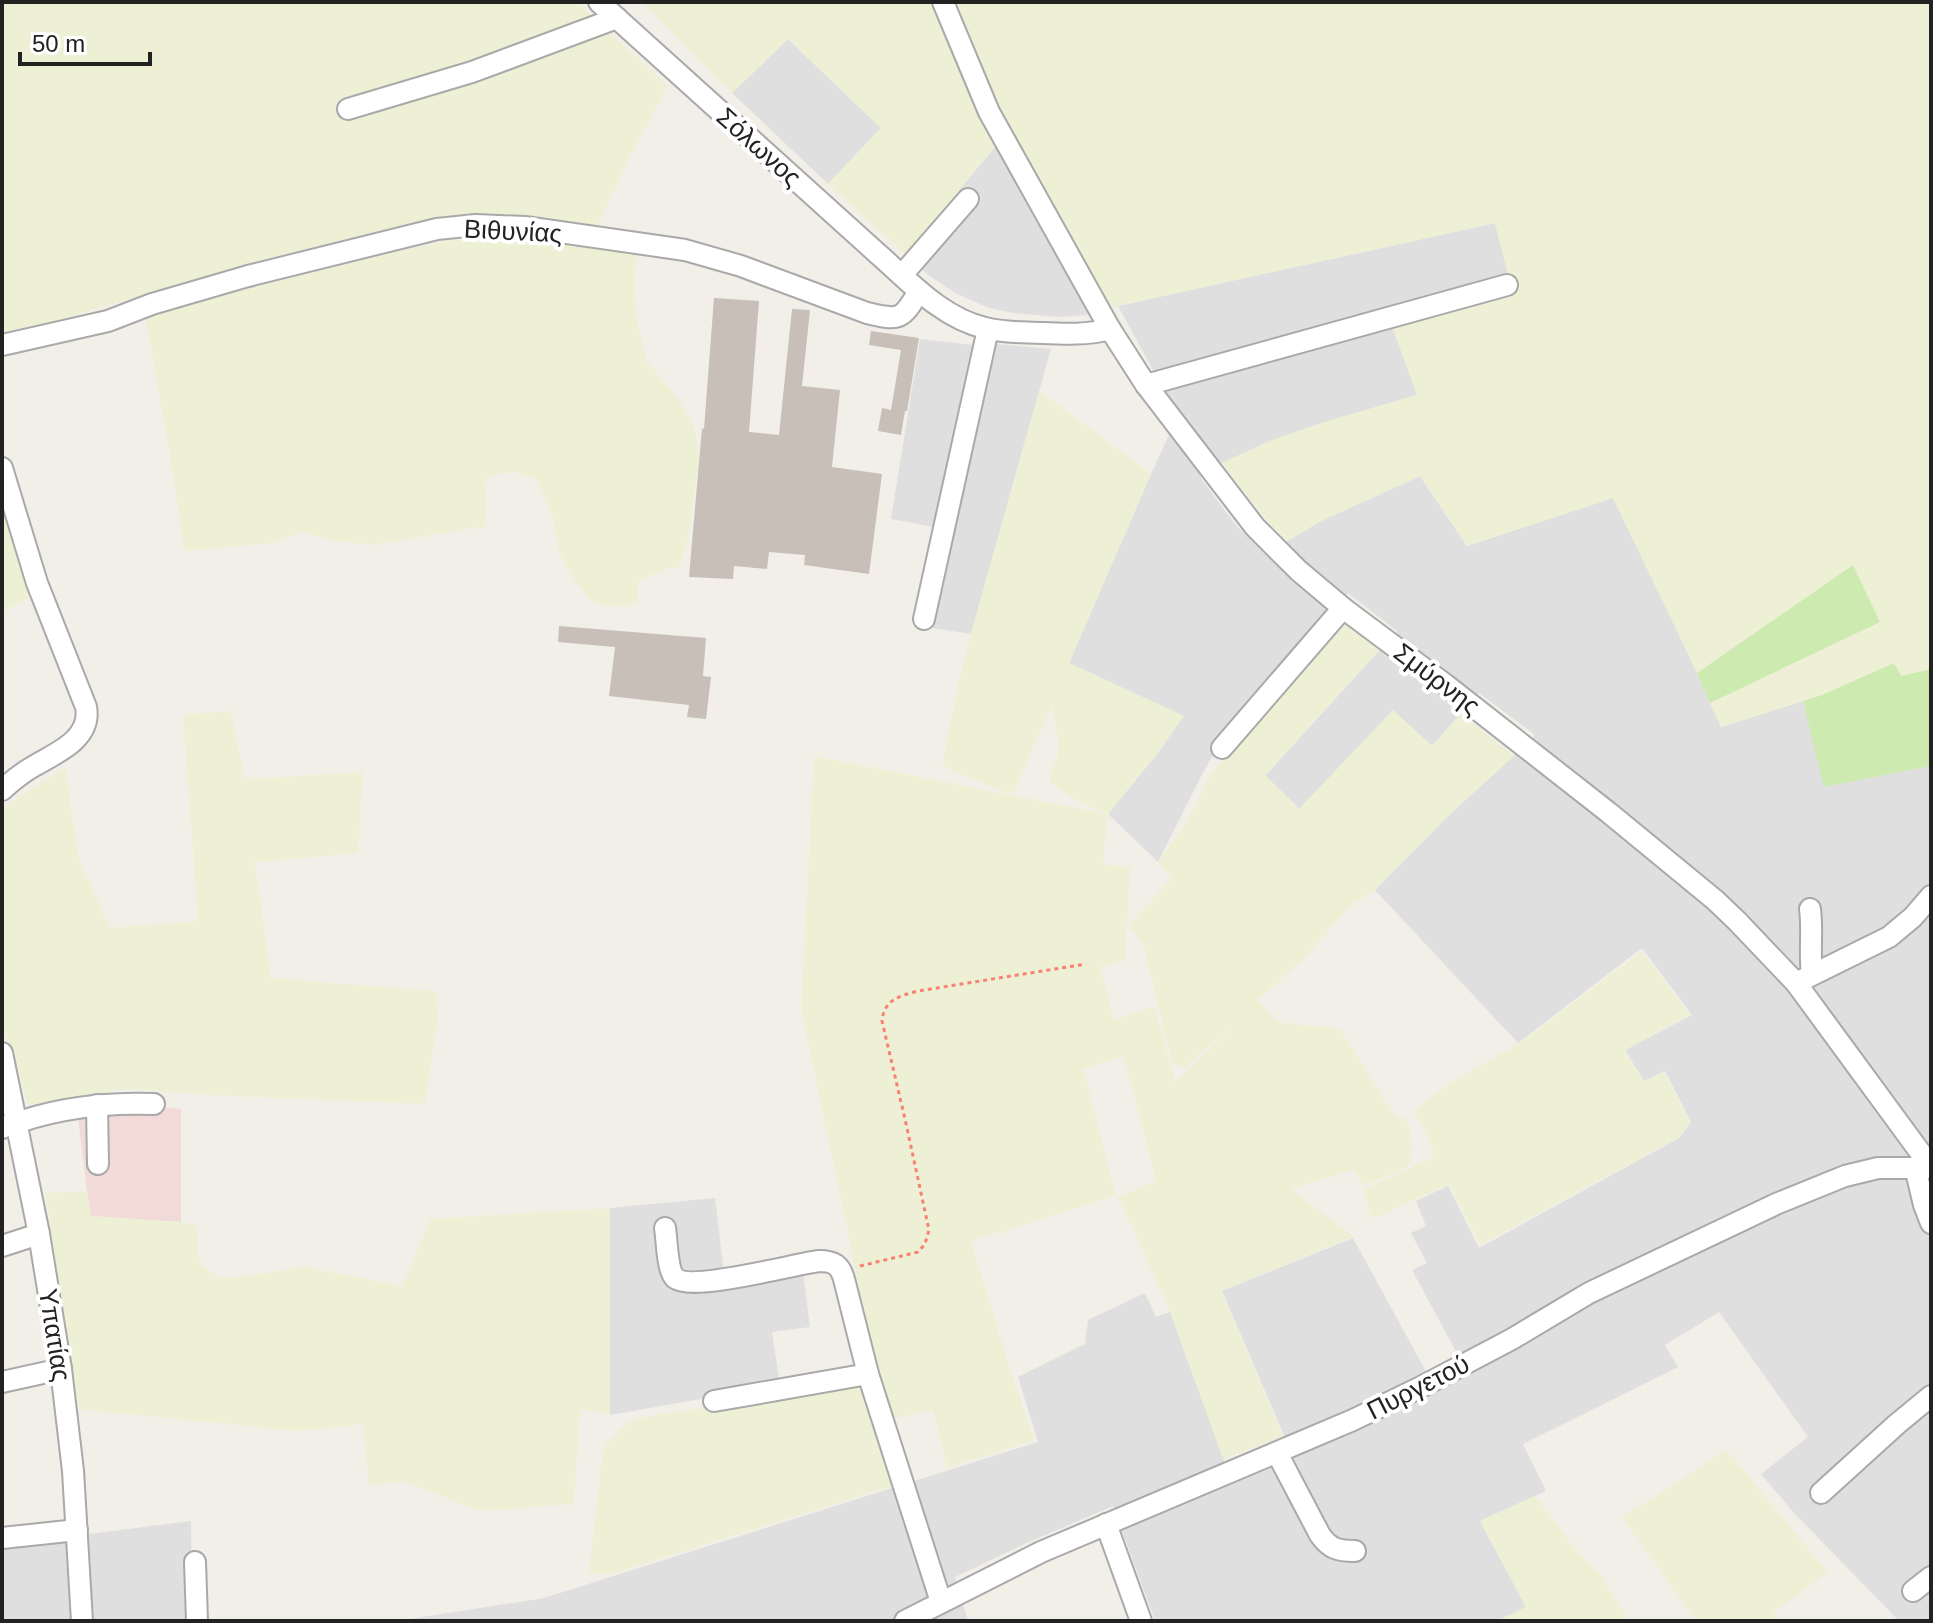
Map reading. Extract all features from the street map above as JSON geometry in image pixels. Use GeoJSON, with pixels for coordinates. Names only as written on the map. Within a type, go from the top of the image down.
{"type":"FeatureCollection","features":[{"type":"Feature","properties":{"kind":"street","name":"Σόλωνος"},"geometry":{"type":"LineString","coordinates":[[599,2],[919,291],[949,313],[988,329],[1073,333],[1110,329]]}},
{"type":"Feature","properties":{"kind":"street","name":"Σμύρνης"},"geometry":{"type":"LineString","coordinates":[[943,2],[976,84],[1004,140],[1110,329],[1146,385],[1255,527],[1299,571],[1343,608],[1446,685],[1661,856],[1715,900],[1763,947],[1804,979],[1926,1167]]}},
{"type":"Feature","properties":{"kind":"street"},"geometry":{"type":"LineString","coordinates":[[348,109],[472,72],[617,18]]}},
{"type":"Feature","properties":{"kind":"street"},"geometry":{"type":"LineString","coordinates":[[902,275],[968,199]]}},
{"type":"Feature","properties":{"kind":"street","name":"Βιθυνίας"},"geometry":{"type":"LineString","coordinates":[[2,345],[108,321],[165,300],[248,276],[413,235],[465,226],[525,227],[685,250],[741,266],[867,313],[888,317],[904,313],[919,291]]}},
{"type":"Feature","properties":{"kind":"street"},"geometry":{"type":"LineString","coordinates":[[1146,385],[1507,285]]}},
{"type":"Feature","properties":{"kind":"street"},"geometry":{"type":"LineString","coordinates":[[924,619],[988,329]]}},
{"type":"Feature","properties":{"kind":"street"},"geometry":{"type":"LineString","coordinates":[[2,468],[37,583],[88,716],[75,740],[2,790]]}},
{"type":"Feature","properties":{"kind":"street"},"geometry":{"type":"LineString","coordinates":[[1222,748],[1343,608]]}},
{"type":"Feature","properties":{"kind":"street"},"geometry":{"type":"LineString","coordinates":[[1804,979],[1889,937],[1913,917],[1931,896]]}},
{"type":"Feature","properties":{"kind":"street"},"geometry":{"type":"LineString","coordinates":[[1804,979],[1810,962],[1810,909]]}},
{"type":"Feature","properties":{"kind":"street","name":"Υπατίας"},"geometry":{"type":"LineString","coordinates":[[2,1053],[9,1125],[39,1234],[61,1369],[71,1457],[82,1621]]}},
{"type":"Feature","properties":{"kind":"street"},"geometry":{"type":"LineString","coordinates":[[9,1125],[76,1108],[154,1104]]}},
{"type":"Feature","properties":{"kind":"street"},"geometry":{"type":"LineString","coordinates":[[97,1105],[98,1164]]}},
{"type":"Feature","properties":{"kind":"street"},"geometry":{"type":"LineString","coordinates":[[1926,1167],[1924,1205],[1931,1223]]}},
{"type":"Feature","properties":{"kind":"street","name":"Πυργετού"},"geometry":{"type":"LineString","coordinates":[[917,1618],[941,1602],[1041,1552],[1353,1420],[1512,1339],[1589,1293],[1776,1204],[1845,1176],[1878,1168],[1926,1167]]}},
{"type":"Feature","properties":{"kind":"street"},"geometry":{"type":"LineString","coordinates":[[665,1228],[670,1270],[684,1282],[731,1278],[819,1261],[833,1262],[842,1273],[868,1374],[941,1602]]}},
{"type":"Feature","properties":{"kind":"street"},"geometry":{"type":"LineString","coordinates":[[2,1246],[39,1234]]}},
{"type":"Feature","properties":{"kind":"street"},"geometry":{"type":"LineString","coordinates":[[2,1382],[61,1369]]}},
{"type":"Feature","properties":{"kind":"street"},"geometry":{"type":"LineString","coordinates":[[714,1401],[868,1374]]}},
{"type":"Feature","properties":{"kind":"street"},"geometry":{"type":"LineString","coordinates":[[1821,1493],[1931,1396]]}},
{"type":"Feature","properties":{"kind":"street"},"geometry":{"type":"LineString","coordinates":[[1277,1453],[1328,1546],[1355,1551]]}},
{"type":"Feature","properties":{"kind":"street"},"geometry":{"type":"LineString","coordinates":[[1106,1524],[1141,1621]]}},
{"type":"Feature","properties":{"kind":"street"},"geometry":{"type":"LineString","coordinates":[[2,1538],[77,1530]]}},
{"type":"Feature","properties":{"kind":"street"},"geometry":{"type":"LineString","coordinates":[[195,1562],[197,1621]]}},
{"type":"Feature","properties":{"kind":"street"},"geometry":{"type":"LineString","coordinates":[[1913,1591],[1931,1577]]}},
{"type":"Feature","properties":{"kind":"path"},"geometry":{"type":"LineString","coordinates":[[842,1273],[918,1252],[925,1244],[929,1230],[882,1021],[886,1005],[900,996],[918,991],[1086,964]]}},
{"type":"Feature","properties":{"kind":"shaded area"},"geometry":{"type":"Polygon","coordinates":[[[788,39],[881,128],[828,184],[732,93],[788,39]]]}},
{"type":"Feature","properties":{"kind":"shaded area"},"geometry":{"type":"Polygon","coordinates":[[[996,146],[1055,247],[1088,315],[1058,317],[989,308],[955,293],[919,267],[973,206],[959,190],[996,146]]]}},
{"type":"Feature","properties":{"kind":"shaded area"},"geometry":{"type":"Polygon","coordinates":[[[1495,223],[1509,278],[1417,395],[1275,439],[1222,463],[1200,477],[1235,524],[1265,554],[1321,521],[1420,476],[1467,546],[1613,498],[1721,727],[1803,701],[1825,786],[1931,766],[1931,1621],[1899,1621],[1794,1513],[1761,1474],[1808,1437],[1719,1312],[1665,1345],[1678,1367],[1523,1444],[1546,1491],[1480,1521],[1526,1607],[1497,1621],[1155,1621],[1113,1506],[955,1577],[968,1621],[397,1621],[544,1598],[1038,1442],[1018,1377],[1085,1344],[1088,1320],[1145,1293],[1156,1317],[1170,1312],[1232,1482],[1293,1456],[1222,1291],[1353,1238],[1435,1388],[1467,1372],[1412,1270],[1427,1263],[1411,1233],[1426,1226],[1416,1201],[1448,1186],[1479,1248],[1679,1138],[1691,1122],[1665,1071],[1644,1081],[1625,1050],[1692,1015],[1642,948],[1518,1043],[1375,890],[1535,735],[1479,693],[1432,746],[1393,711],[1300,809],[1265,776],[1397,631],[1348,593],[1215,752],[1158,862],[1108,814],[1157,754],[1183,716],[1069,663],[1180,411],[1164,390],[1118,306],[1495,223]]]}},
{"type":"Feature","properties":{"kind":"shaded area"},"geometry":{"type":"Polygon","coordinates":[[[920,339],[974,345],[934,527],[891,519],[920,339]]]}},
{"type":"Feature","properties":{"kind":"shaded area"},"geometry":{"type":"Polygon","coordinates":[[[996,344],[1051,349],[971,634],[933,628],[996,344]]]}},
{"type":"Feature","properties":{"kind":"shaded area"},"geometry":{"type":"Polygon","coordinates":[[[113,1103],[181,1109],[181,1222],[90,1216],[77,1109],[113,1103]]]}},
{"type":"Feature","properties":{"kind":"shaded area"},"geometry":{"type":"Polygon","coordinates":[[[715,1198],[725,1282],[803,1272],[810,1327],[772,1332],[780,1385],[610,1415],[610,1208],[715,1198]]]}},
{"type":"Feature","properties":{"kind":"shaded area"},"geometry":{"type":"Polygon","coordinates":[[[191,1521],[192,1621],[2,1621],[2,1545],[191,1521]]]}},
{"type":"Feature","properties":{"kind":"green space"},"geometry":{"type":"Polygon","coordinates":[[[2,2],[577,2],[668,86],[597,226],[477,214],[444,217],[190,282],[2,336],[2,2]]]}},
{"type":"Feature","properties":{"kind":"green space"},"geometry":{"type":"Polygon","coordinates":[[[640,2],[1931,2],[1931,669],[1901,677],[1894,663],[1822,695],[1721,727],[1710,703],[1879,622],[1853,565],[1697,673],[1613,498],[1467,546],[1420,476],[1321,521],[1289,540],[1270,524],[1222,463],[1275,439],[1417,395],[1390,321],[1509,278],[1495,223],[1109,308],[1054,207],[1006,132],[906,255],[828,184],[881,128],[788,39],[732,93],[640,2]]]}},
{"type":"Feature","properties":{"kind":"green space"},"geometry":{"type":"Polygon","coordinates":[[[467,237],[524,239],[637,254],[634,278],[637,322],[647,361],[679,400],[695,428],[699,461],[688,541],[678,568],[638,580],[638,601],[626,607],[596,604],[573,579],[559,552],[552,515],[537,480],[515,472],[492,475],[483,483],[487,499],[486,526],[375,545],[337,541],[299,532],[276,543],[184,551],[146,320],[148,314],[303,274],[467,237]]]}},
{"type":"Feature","properties":{"kind":"green space"},"geometry":{"type":"Polygon","coordinates":[[[1039,391],[1151,474],[1069,663],[1184,716],[1108,814],[1074,799],[1051,783],[1059,743],[1052,706],[1012,795],[942,764],[959,680],[1039,391]]]}},
{"type":"Feature","properties":{"kind":"green space"},"geometry":{"type":"Polygon","coordinates":[[[2,498],[31,595],[2,613],[2,498]]]}},
{"type":"Feature","properties":{"kind":"green space"},"geometry":{"type":"Polygon","coordinates":[[[1853,565],[1880,622],[1710,703],[1697,673],[1853,565]]]}},
{"type":"Feature","properties":{"kind":"green space"},"geometry":{"type":"Polygon","coordinates":[[[1339,620],[1380,649],[1265,775],[1299,809],[1393,710],[1432,746],[1461,714],[1514,756],[1448,816],[1375,890],[1349,907],[1303,960],[1258,1000],[1277,1022],[1340,1029],[1392,1111],[1397,1117],[1405,1118],[1411,1131],[1412,1155],[1408,1167],[1363,1186],[1354,1170],[1291,1189],[1354,1236],[1221,1291],[1283,1436],[1223,1459],[1170,1311],[1118,1196],[1156,1182],[1124,1057],[1083,1068],[1116,1196],[971,1241],[1034,1440],[947,1468],[933,1410],[891,1419],[860,1291],[801,1009],[814,756],[1107,814],[1103,864],[1130,867],[1126,961],[1100,967],[1114,1019],[1155,1007],[1175,1082],[1233,1025],[1184,1068],[1172,1063],[1143,944],[1128,926],[1172,878],[1158,862],[1193,812],[1210,775],[1339,620]]]}},
{"type":"Feature","properties":{"kind":"green space"},"geometry":{"type":"Polygon","coordinates":[[[1894,663],[1901,676],[1931,669],[1931,766],[1824,787],[1803,701],[1894,663]]]}},
{"type":"Feature","properties":{"kind":"green space"},"geometry":{"type":"Polygon","coordinates":[[[231,711],[245,779],[363,772],[358,853],[255,862],[271,978],[436,991],[438,1017],[425,1104],[134,1089],[59,1104],[38,1106],[28,1103],[2,1027],[2,808],[65,767],[79,859],[110,928],[198,921],[183,714],[231,711]]]}},
{"type":"Feature","properties":{"kind":"green space"},"geometry":{"type":"Polygon","coordinates":[[[1642,951],[1690,1015],[1624,1050],[1644,1082],[1664,1072],[1690,1122],[1678,1138],[1480,1245],[1449,1185],[1371,1219],[1363,1190],[1433,1157],[1432,1144],[1414,1111],[1447,1085],[1518,1044],[1642,951]]]}},
{"type":"Feature","properties":{"kind":"green space"},"geometry":{"type":"Polygon","coordinates":[[[87,1191],[91,1216],[181,1222],[196,1226],[197,1256],[203,1266],[220,1278],[305,1267],[402,1286],[430,1219],[610,1208],[610,1415],[580,1409],[574,1504],[478,1511],[404,1481],[369,1486],[363,1424],[298,1431],[79,1409],[45,1193],[87,1191]]]}},
{"type":"Feature","properties":{"kind":"green space"},"geometry":{"type":"Polygon","coordinates":[[[864,1381],[895,1485],[608,1575],[589,1572],[603,1451],[627,1423],[639,1418],[864,1381]]]}},
{"type":"Feature","properties":{"kind":"green space"},"geometry":{"type":"Polygon","coordinates":[[[1727,1450],[1828,1572],[1773,1613],[1778,1621],[1696,1621],[1622,1517],[1727,1450]]]}},
{"type":"Feature","properties":{"kind":"green space"},"geometry":{"type":"Polygon","coordinates":[[[1535,1496],[1575,1548],[1601,1575],[1629,1621],[1497,1621],[1526,1607],[1480,1521],[1535,1496]]]}},
{"type":"Feature","properties":{"kind":"building"},"geometry":{"type":"Polygon","coordinates":[[[714,298],[759,301],[749,432],[779,435],[792,309],[810,310],[802,386],[840,390],[832,467],[882,474],[869,574],[804,565],[805,555],[769,552],[767,569],[734,566],[733,579],[689,577],[714,298]]]}},
{"type":"Feature","properties":{"kind":"building"},"geometry":{"type":"Polygon","coordinates":[[[871,331],[919,338],[901,435],[878,431],[882,408],[891,410],[901,350],[869,345],[871,331]]]}},
{"type":"Feature","properties":{"kind":"building"},"geometry":{"type":"Polygon","coordinates":[[[559,626],[706,638],[703,676],[711,677],[706,719],[687,717],[689,705],[609,696],[615,647],[558,642],[559,626]]]}}]}
